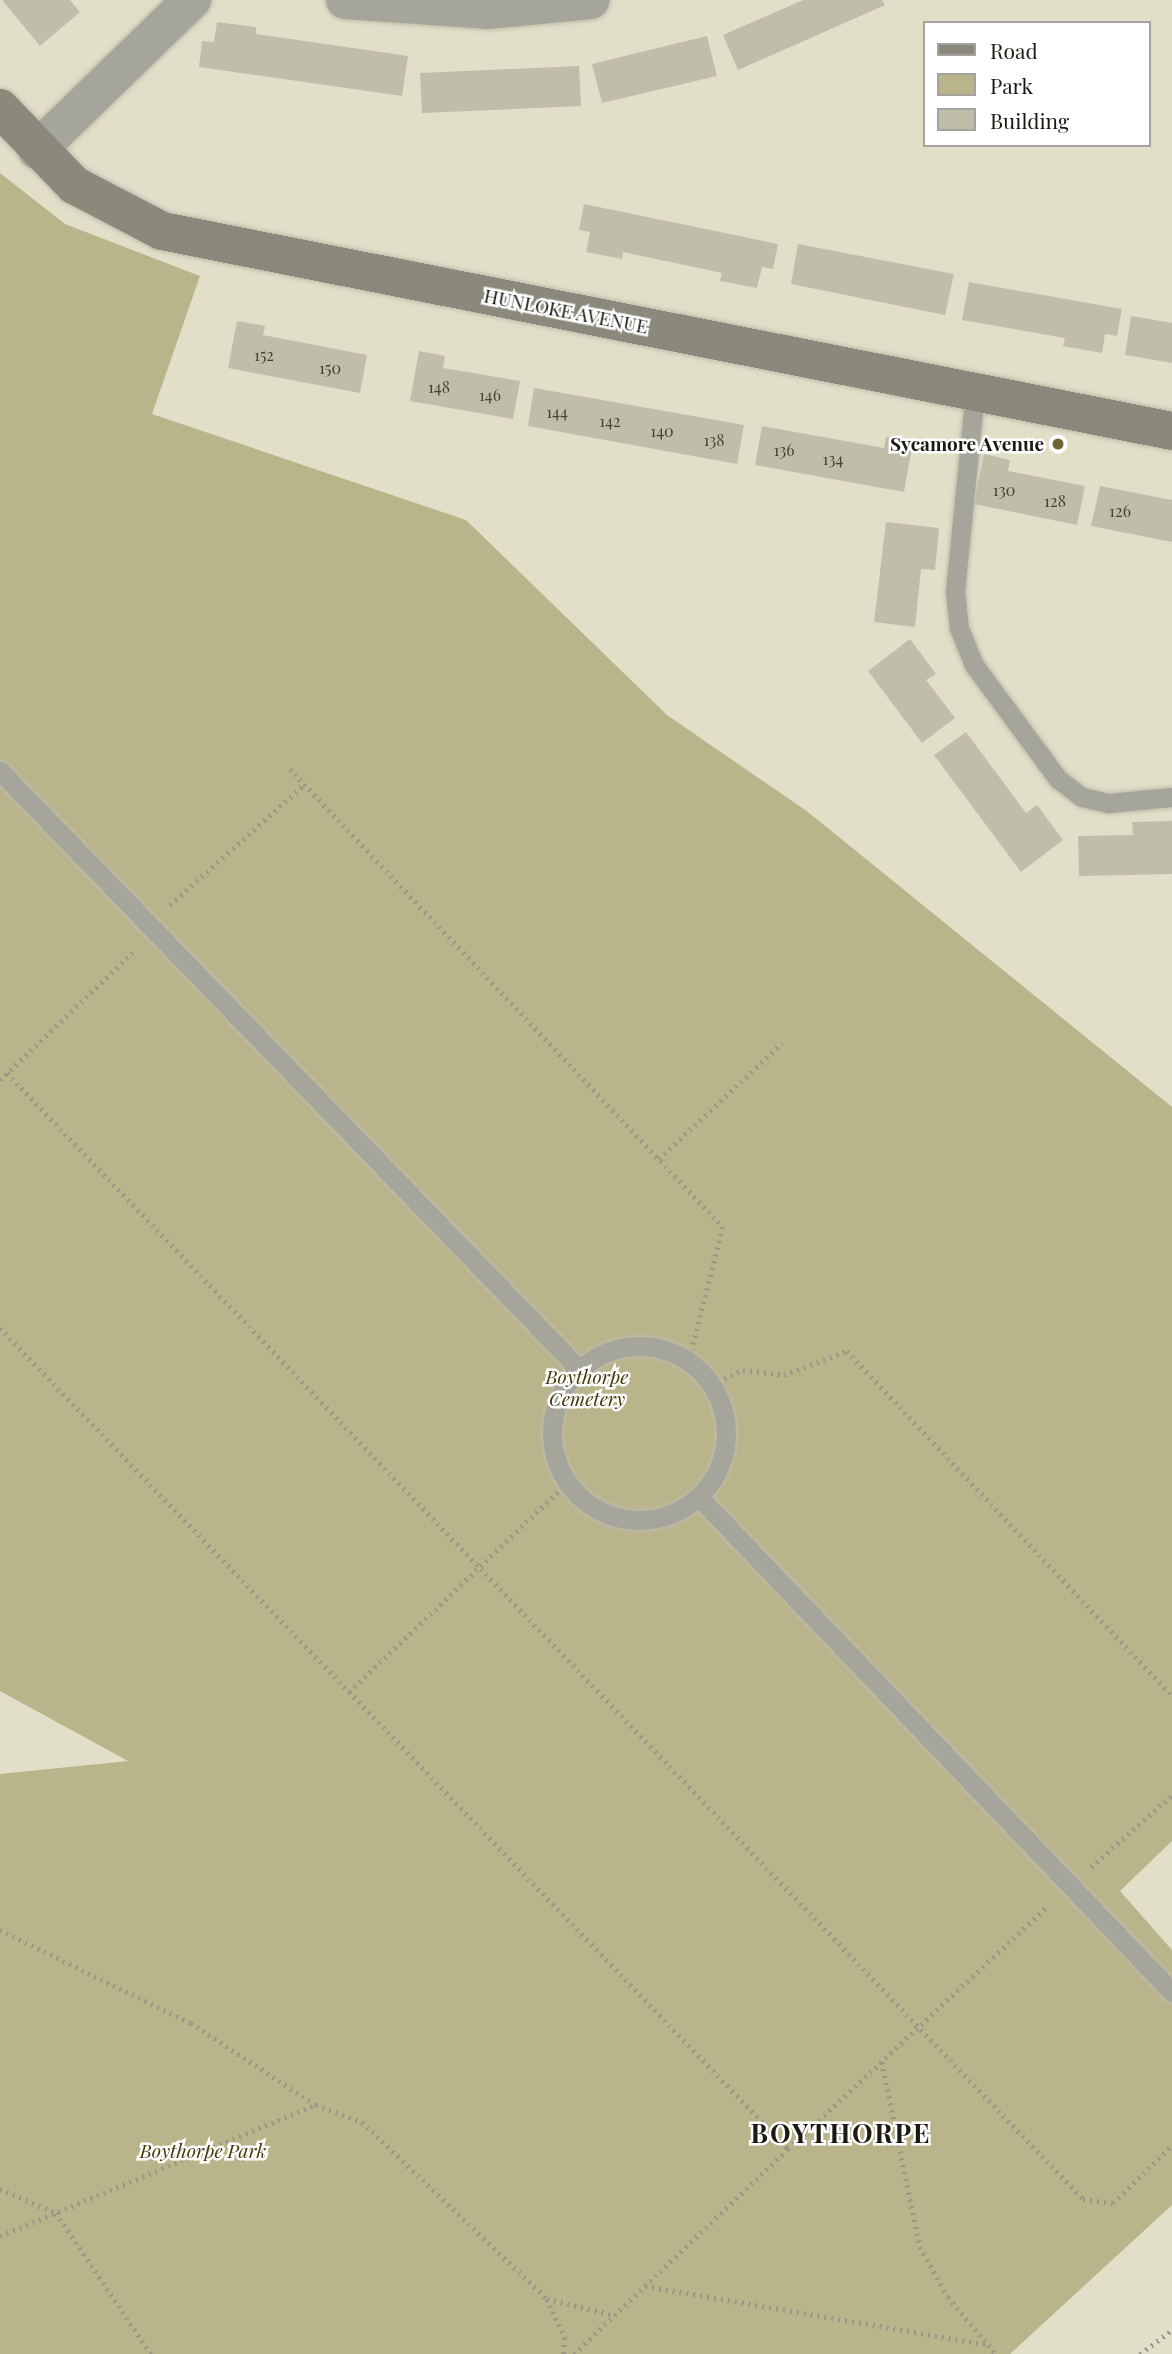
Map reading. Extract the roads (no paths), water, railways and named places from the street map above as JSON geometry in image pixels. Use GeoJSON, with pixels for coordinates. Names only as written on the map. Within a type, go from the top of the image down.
{"type":"FeatureCollection","features":[{"type":"Feature","properties":{"kind":"street"},"geometry":{"type":"LineString","coordinates":[[37,150],[192,0]]}},
{"type":"Feature","properties":{"kind":"street"},"geometry":{"type":"LineString","coordinates":[[345,0],[487,10],[591,0]]}},
{"type":"Feature","properties":{"kind":"street","name":"HUNLOKE AVENUE"},"geometry":{"type":"LineString","coordinates":[[0,108],[37,150],[115,212],[162,231],[1172,431]]}},
{"type":"Feature","properties":{"kind":"lane"},"geometry":{"type":"LineString","coordinates":[[975,391],[955,591],[959,628],[974,665],[1058,779],[1082,797],[1109,803],[1172,797]]}},
{"type":"Feature","properties":{"kind":"lane"},"geometry":{"type":"LineString","coordinates":[[0,771],[579,1369]]}},
{"type":"Feature","properties":{"kind":"lane"},"geometry":{"type":"LineString","coordinates":[[631,1346],[661,1349],[689,1361],[712,1385],[724,1413],[726,1443],[717,1472],[699,1497],[675,1513],[636,1520],[588,1505],[566,1483],[554,1453],[552,1423],[561,1394],[579,1369],[631,1346]]}},
{"type":"Feature","properties":{"kind":"lane"},"geometry":{"type":"LineString","coordinates":[[699,1497],[1172,1992]]}},
{"type":"Feature","properties":{"kind":"place","name":"Sycamore Avenue"},"geometry":{"type":"Point","coordinates":[1058,444]}},
{"type":"Feature","properties":{"kind":"district","name":"BOYTHORPE"},"geometry":{"type":"Point","coordinates":[841,2133]}},
{"type":"Feature","properties":{"kind":"park label","name":"Boythorpe Cemetery"},"geometry":{"type":"Point","coordinates":[587,1388]}},
{"type":"Feature","properties":{"kind":"park label","name":"Boythorpe Park"},"geometry":{"type":"Point","coordinates":[203,2151]}}]}
